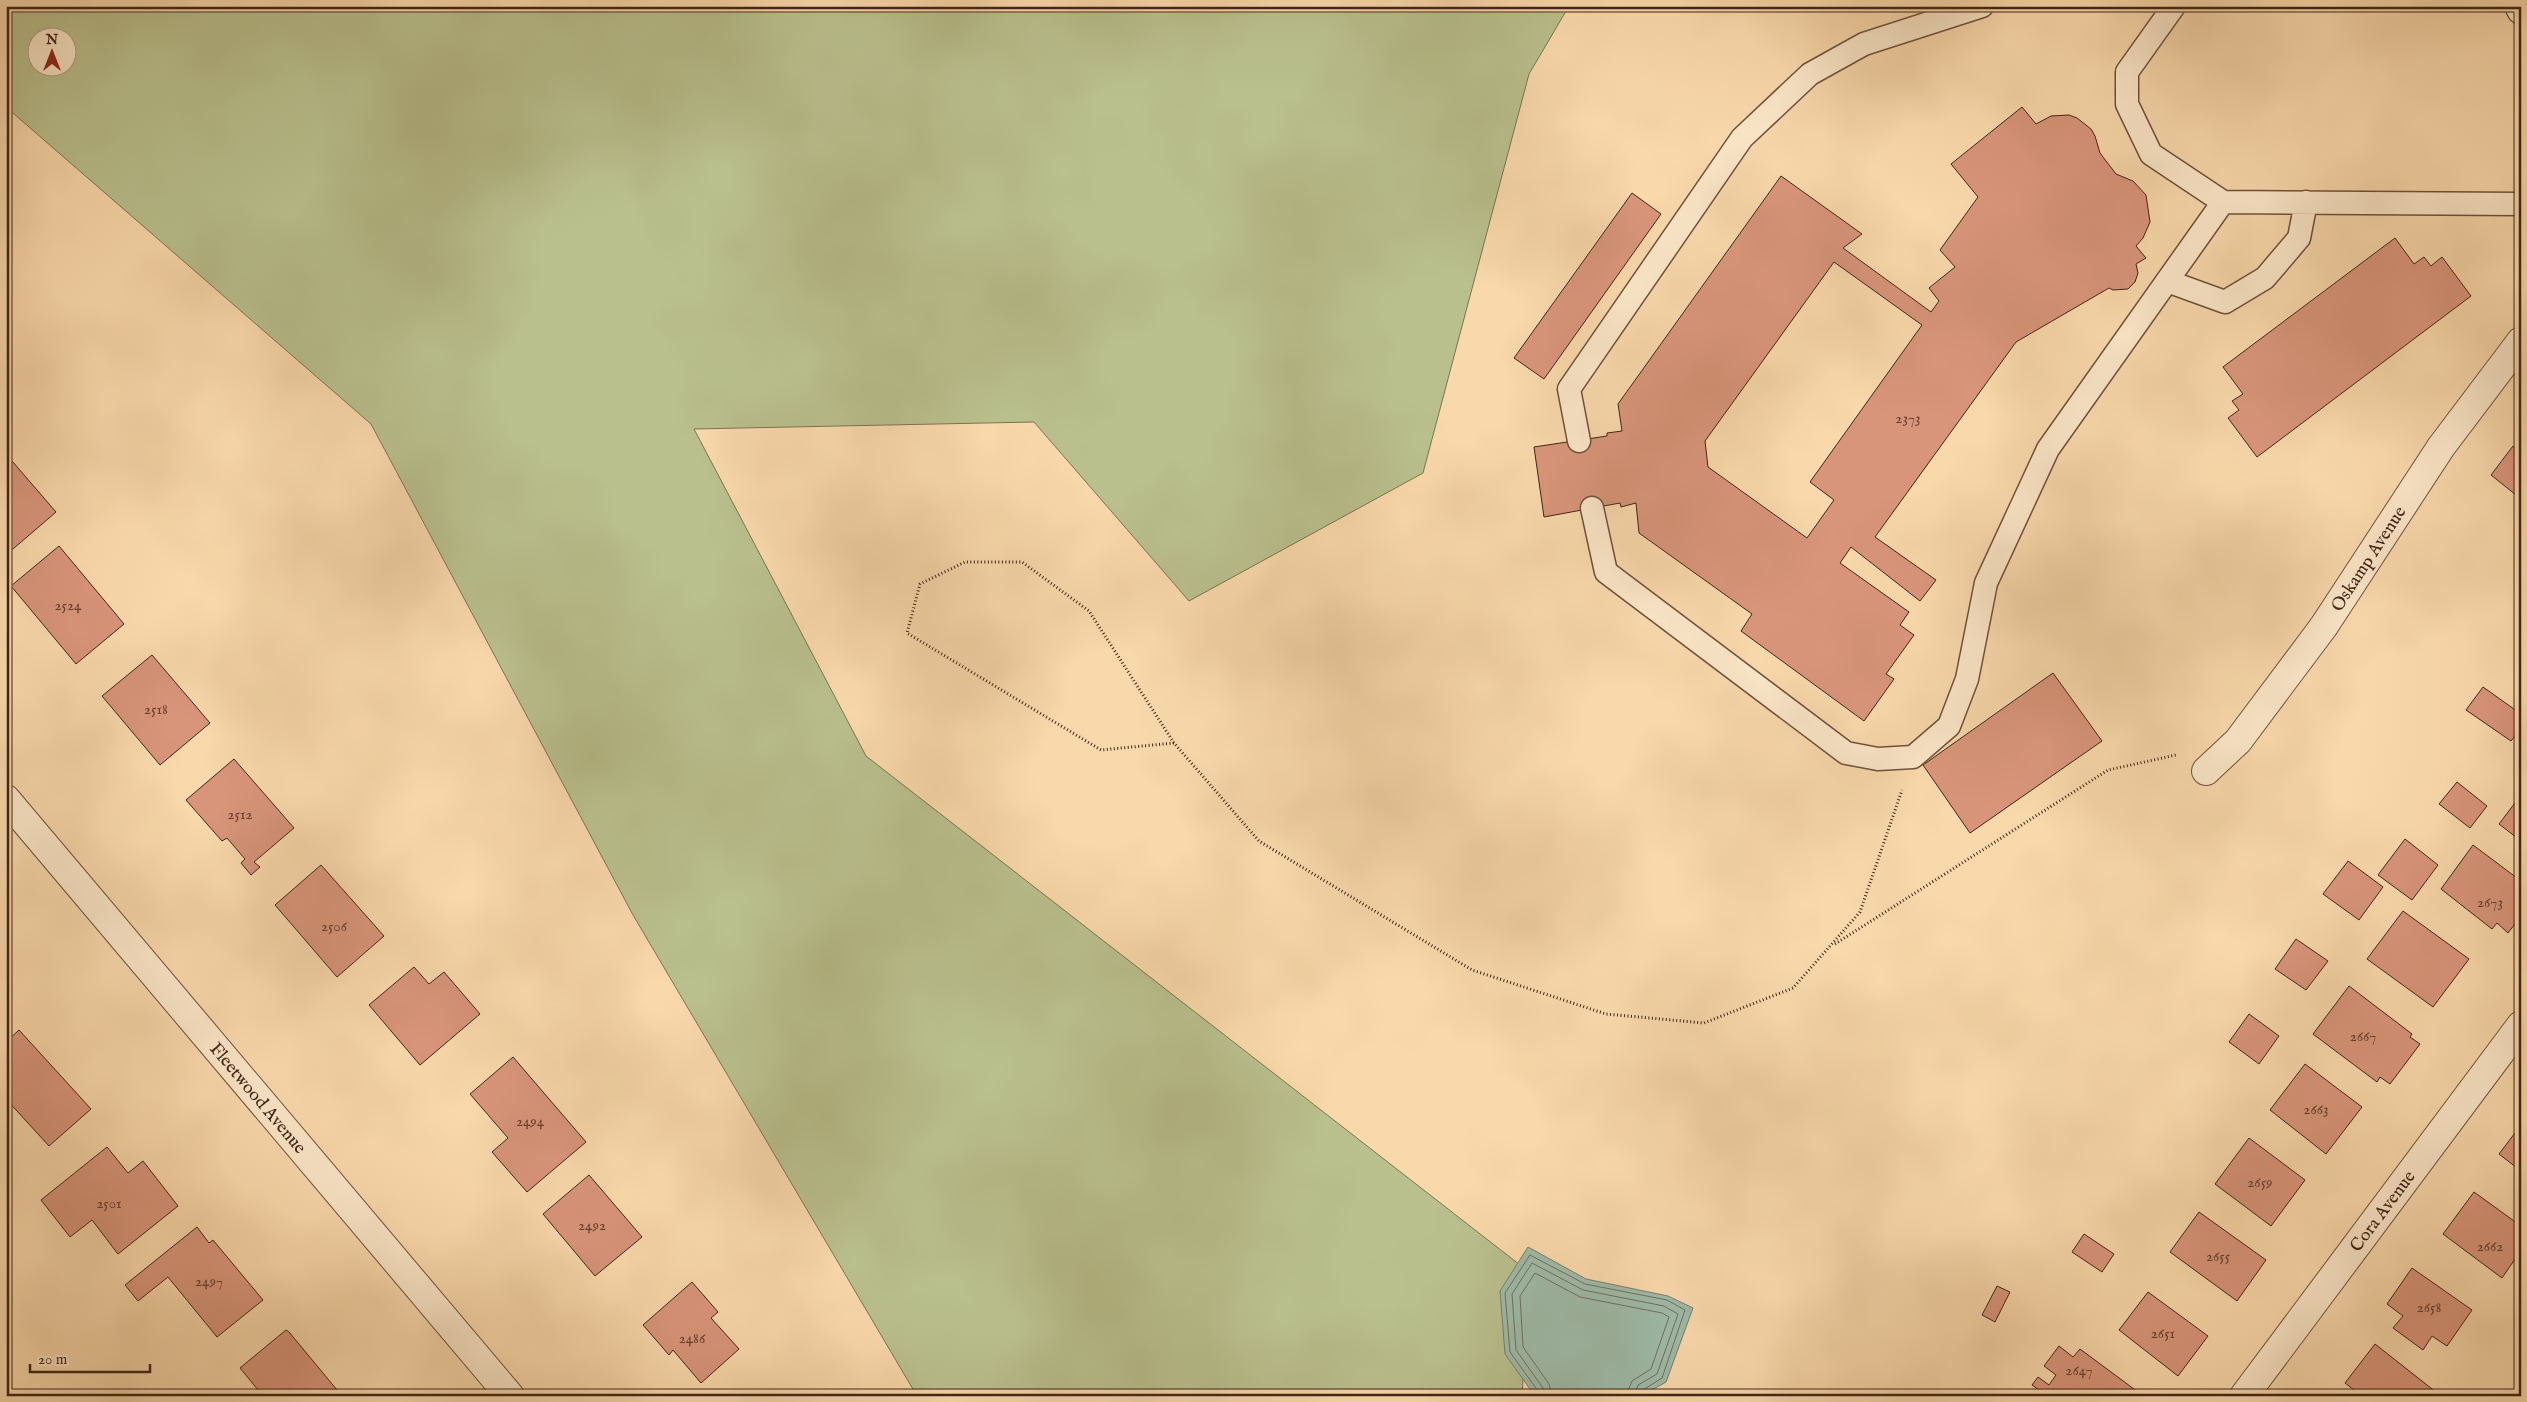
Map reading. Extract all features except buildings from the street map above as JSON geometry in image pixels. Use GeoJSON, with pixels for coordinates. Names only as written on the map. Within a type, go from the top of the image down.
{"type":"FeatureCollection","features":[{"type":"Feature","properties":{"kind":"street"},"geometry":{"type":"LineString","coordinates":[[2519,6],[2521,10]]}},
{"type":"Feature","properties":{"kind":"street","name":"Oskamp Avenue"},"geometry":{"type":"LineString","coordinates":[[2206,771],[2238,741],[2324,626],[2440,448],[2521,341]]}},
{"type":"Feature","properties":{"kind":"street","name":"Fleetwood Avenue"},"geometry":{"type":"LineString","coordinates":[[6,799],[510,1396]]}},
{"type":"Feature","properties":{"kind":"street","name":"Cora Avenue"},"geometry":{"type":"LineString","coordinates":[[2244,1396],[2521,1025]]}},
{"type":"Feature","properties":{"kind":"lane"},"geometry":{"type":"LineString","coordinates":[[1579,441],[1569,389],[1742,138],[1810,74],[1864,44],[1982,6]]}},
{"type":"Feature","properties":{"kind":"lane"},"geometry":{"type":"LineString","coordinates":[[2174,6],[2127,72],[2127,104],[2151,154],[2223,202],[2521,204]]}},
{"type":"Feature","properties":{"kind":"lane"},"geometry":{"type":"LineString","coordinates":[[1592,508],[1606,572],[1846,753],[1878,759],[1913,757],[1949,726],[1967,679],[1986,583],[2048,449],[2223,202]]}},
{"type":"Feature","properties":{"kind":"lane"},"geometry":{"type":"LineString","coordinates":[[2167,281],[2225,302],[2265,278],[2299,238],[2306,202]]}},
{"type":"Feature","properties":{"kind":"path"},"geometry":{"type":"LineString","coordinates":[[1174,743],[1101,750],[907,633],[920,584],[965,562],[1022,562],[1089,611],[1174,743],[1258,841],[1472,970],[1606,1014],[1704,1023],[1793,988],[1860,912],[1913,757]]}},
{"type":"Feature","properties":{"kind":"path"},"geometry":{"type":"LineString","coordinates":[[1830,946],[2108,770],[2182,754]]}},
{"type":"Feature","properties":{"kind":"green space"},"geometry":{"type":"Polygon","coordinates":[[[6,6],[1569,6],[1529,74],[1423,473],[1189,601],[1034,422],[694,429],[866,756],[1529,1272],[1522,1396],[917,1396],[633,915],[371,424],[6,107],[6,6]]]}},
{"type":"Feature","properties":{"kind":"water"},"geometry":{"type":"Polygon","coordinates":[[[1528,1247],[1586,1279],[1668,1296],[1693,1308],[1666,1382],[1641,1396],[1535,1396],[1505,1354],[1500,1291],[1528,1247]]]}}]}
